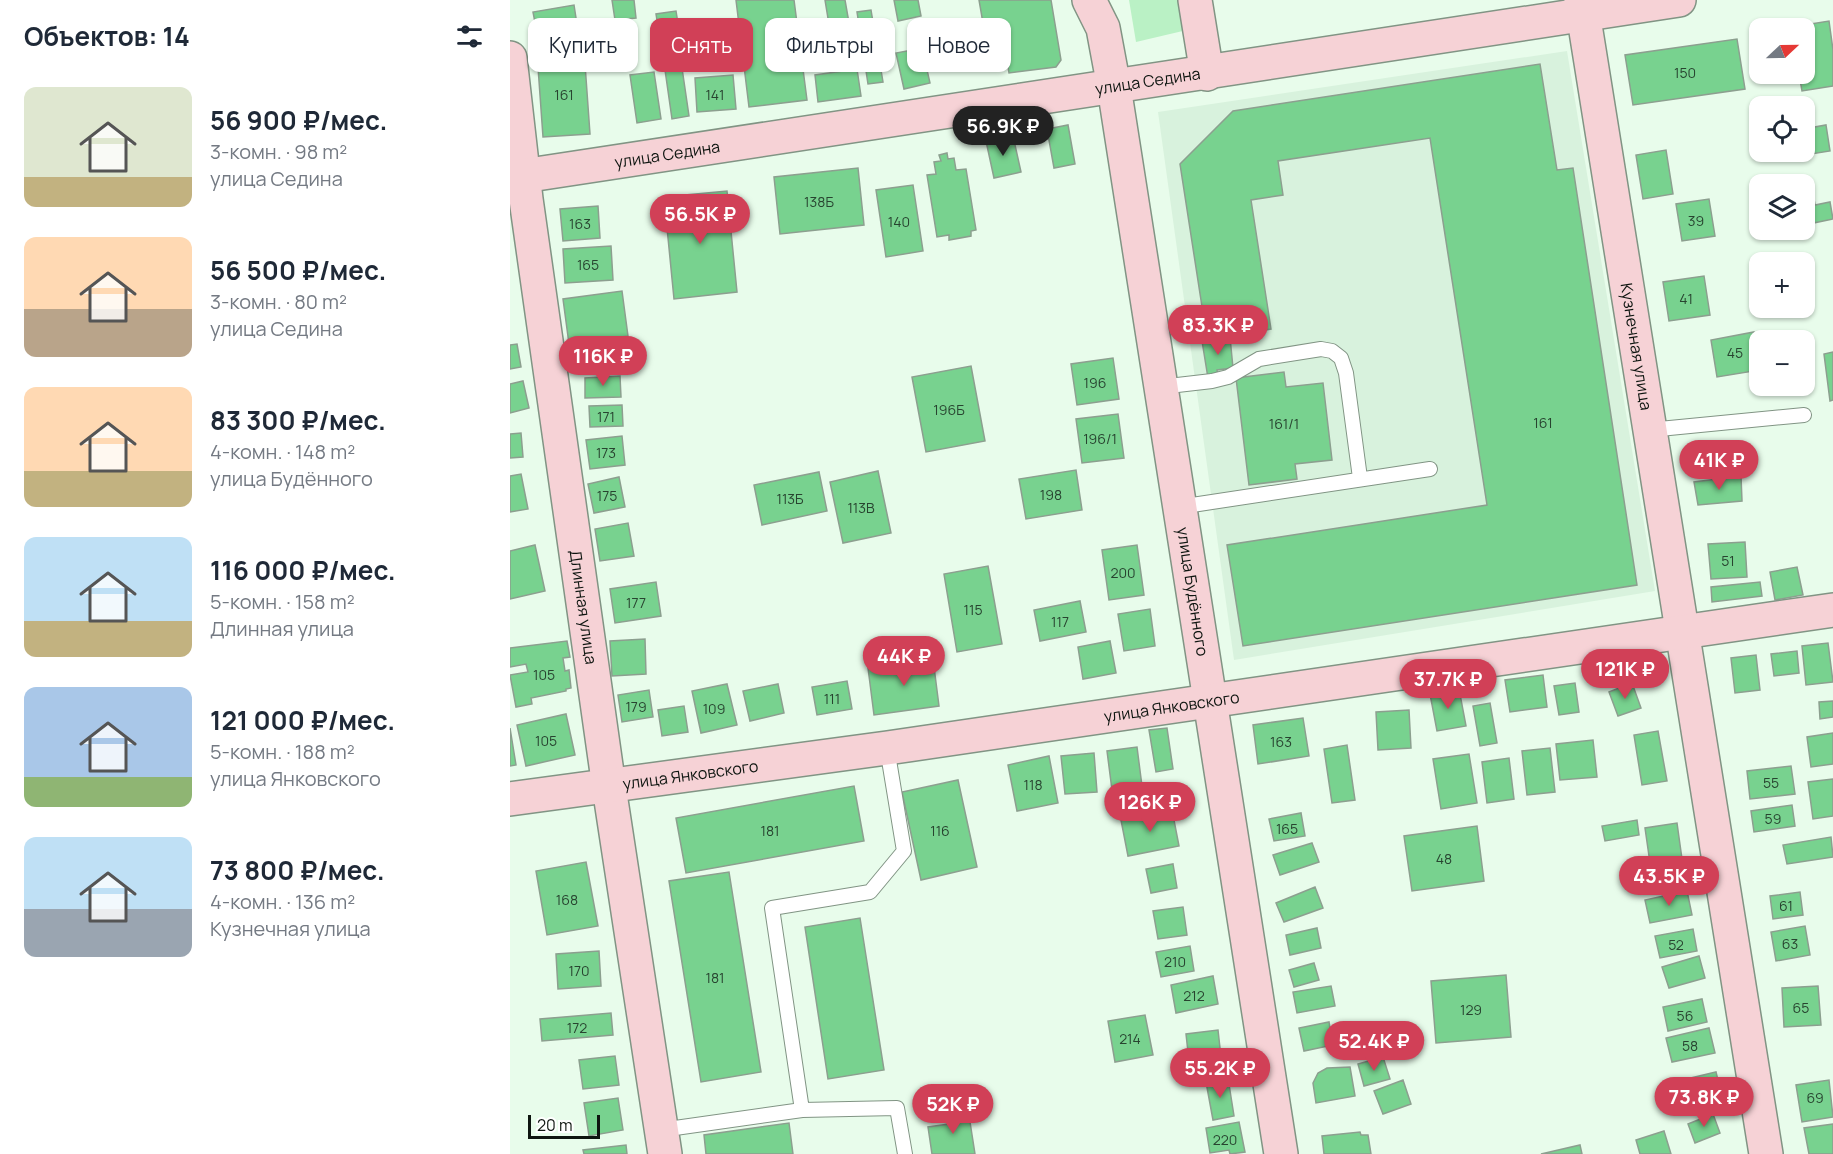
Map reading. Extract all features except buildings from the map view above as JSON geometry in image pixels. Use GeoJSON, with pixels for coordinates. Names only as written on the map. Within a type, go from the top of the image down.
{"type":"FeatureCollection","features":[{"type":"Feature","properties":{"kind":"street"},"geometry":{"type":"LineString","coordinates":[[1195,0],[1207,74]]}},
{"type":"Feature","properties":{"kind":"street","name":"улица Седина"},"geometry":{"type":"LineString","coordinates":[[517,177],[1207,74],[1582,8],[1679,0]]}},
{"type":"Feature","properties":{"kind":"street","name":"Кузнечная улица"},"geometry":{"type":"LineString","coordinates":[[1582,8],[1766,1154]]}},
{"type":"Feature","properties":{"kind":"street","name":"улица Будённого"},"geometry":{"type":"LineString","coordinates":[[1100,9],[1281,1154]]}},
{"type":"Feature","properties":{"kind":"street","name":"Длинная улица"},"geometry":{"type":"LineString","coordinates":[[510,58],[517,177],[663,1142]]}},
{"type":"Feature","properties":{"kind":"street","name":"улица Янковского"},"geometry":{"type":"LineString","coordinates":[[510,799],[1209,702],[1833,610]]}},
{"type":"Feature","properties":{"kind":"lane"},"geometry":{"type":"LineString","coordinates":[[1160,387],[1228,376],[1259,358],[1321,349],[1332,351],[1341,358],[1346,373],[1360,478]]}},
{"type":"Feature","properties":{"kind":"lane"},"geometry":{"type":"LineString","coordinates":[[1649,430],[1804,415]]}},
{"type":"Feature","properties":{"kind":"lane"},"geometry":{"type":"LineString","coordinates":[[1179,507],[1430,469]]}},
{"type":"Feature","properties":{"kind":"lane"},"geometry":{"type":"LineString","coordinates":[[802,1110],[772,908],[870,892],[904,850],[886,748]]}},
{"type":"Feature","properties":{"kind":"lane"},"geometry":{"type":"LineString","coordinates":[[663,1142],[802,1110],[897,1108],[905,1154]]}},
{"type":"Feature","properties":{"kind":"shaded area"},"geometry":{"type":"Polygon","coordinates":[[[1567,51],[1655,591],[1234,660],[1158,112],[1567,51]]]}},
{"type":"Feature","properties":{"kind":"green space"},"geometry":{"type":"Polygon","coordinates":[[[1129,0],[1182,0],[1187,30],[1136,42],[1129,0]]]}}]}
